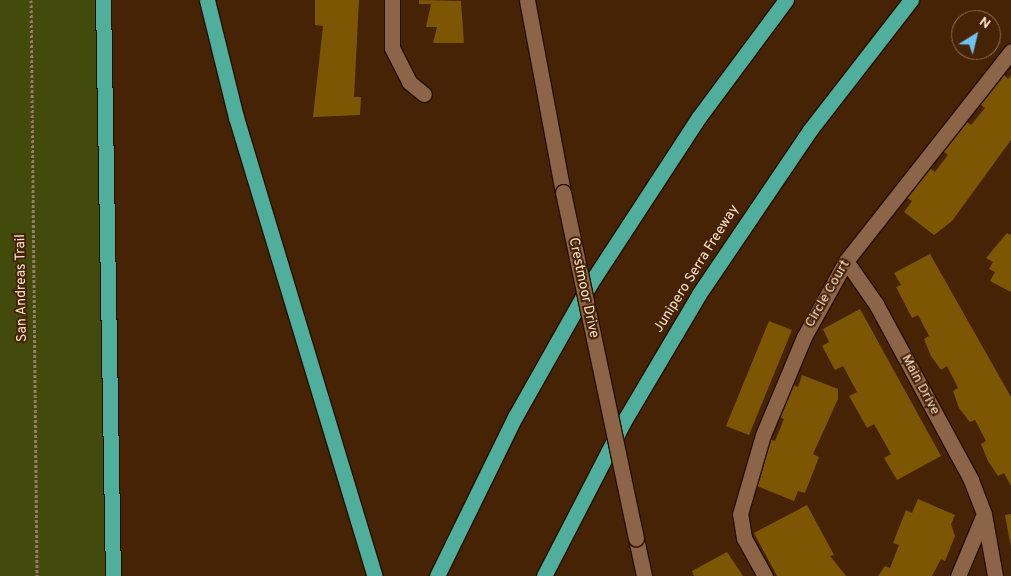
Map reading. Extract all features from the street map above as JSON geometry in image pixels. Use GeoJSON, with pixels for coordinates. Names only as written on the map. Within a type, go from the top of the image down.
{"type":"FeatureCollection","features":[{"type":"Feature","properties":{"kind":"highway"},"geometry":{"type":"LineString","coordinates":[[103,0],[113,576]]}},
{"type":"Feature","properties":{"kind":"highway"},"geometry":{"type":"LineString","coordinates":[[207,0],[250,167],[375,576]]}},
{"type":"Feature","properties":{"kind":"highway"},"geometry":{"type":"LineString","coordinates":[[437,576],[515,416],[595,276],[698,117],[786,0]]}},
{"type":"Feature","properties":{"kind":"highway","name":"Junipero Serra Freeway"},"geometry":{"type":"LineString","coordinates":[[544,576],[624,421],[715,269],[810,130],[911,0]]}},
{"type":"Feature","properties":{"kind":"street"},"geometry":{"type":"LineString","coordinates":[[392,0],[392,48],[409,82],[424,94]]}},
{"type":"Feature","properties":{"kind":"street","name":"Crestmoor Drive"},"geometry":{"type":"LineString","coordinates":[[527,0],[563,192],[644,576]]}},
{"type":"Feature","properties":{"kind":"street","name":"Circle Court"},"geometry":{"type":"LineString","coordinates":[[765,576],[744,538],[740,514],[763,435],[804,337],[846,261],[1011,51]]}},
{"type":"Feature","properties":{"kind":"street","name":"Main Drive"},"geometry":{"type":"LineString","coordinates":[[846,261],[880,312],[971,480],[984,514],[995,576]]}},
{"type":"Feature","properties":{"kind":"street"},"geometry":{"type":"LineString","coordinates":[[958,576],[984,514]]}},
{"type":"Feature","properties":{"kind":"path","name":"San Andreas Trail"},"geometry":{"type":"LineString","coordinates":[[31,0],[37,576]]}},
{"type":"Feature","properties":{"kind":"green space"},"geometry":{"type":"Polygon","coordinates":[[[0,0],[103,0],[113,576],[0,576],[0,0]]]}},
{"type":"Feature","properties":{"kind":"building"},"geometry":{"type":"Polygon","coordinates":[[[315,0],[359,0],[354,97],[361,97],[360,115],[313,117],[323,26],[315,25],[315,0]]]}},
{"type":"Feature","properties":{"kind":"building"},"geometry":{"type":"Polygon","coordinates":[[[419,0],[461,1],[464,43],[433,43],[437,27],[426,27],[431,4],[419,4],[419,0]]]}},
{"type":"Feature","properties":{"kind":"building"},"geometry":{"type":"Polygon","coordinates":[[[1003,74],[1008,79],[1011,75],[1011,140],[952,221],[934,235],[904,212],[912,201],[906,197],[929,168],[935,172],[948,155],[943,151],[966,121],[971,125],[985,108],[979,103],[1003,74]]]}},
{"type":"Feature","properties":{"kind":"building"},"geometry":{"type":"Polygon","coordinates":[[[1007,233],[1011,235],[1011,292],[990,281],[995,272],[989,269],[993,262],[986,258],[1007,233]]]}},
{"type":"Feature","properties":{"kind":"building"},"geometry":{"type":"Polygon","coordinates":[[[930,254],[1011,397],[1011,486],[1004,473],[998,476],[988,461],[981,444],[986,441],[975,420],[970,422],[959,408],[953,391],[958,388],[947,366],[941,370],[931,356],[924,339],[929,336],[918,315],[912,318],[896,287],[901,285],[894,273],[930,254]]]}},
{"type":"Feature","properties":{"kind":"building"},"geometry":{"type":"Polygon","coordinates":[[[860,309],[941,456],[897,480],[884,458],[891,454],[874,424],[867,428],[849,396],[857,392],[843,366],[835,370],[822,346],[829,342],[823,329],[860,309]]]}},
{"type":"Feature","properties":{"kind":"building"},"geometry":{"type":"Polygon","coordinates":[[[769,321],[792,330],[749,435],[726,426],[769,321]]]}},
{"type":"Feature","properties":{"kind":"building"},"geometry":{"type":"Polygon","coordinates":[[[802,375],[838,389],[838,399],[813,454],[819,457],[805,493],[798,491],[794,501],[757,486],[761,476],[756,474],[770,439],[775,441],[784,419],[778,416],[791,384],[798,387],[802,375]]]}},
{"type":"Feature","properties":{"kind":"building"},"geometry":{"type":"Polygon","coordinates":[[[918,499],[955,515],[951,524],[955,536],[945,561],[941,559],[932,576],[878,576],[885,566],[890,568],[899,545],[893,543],[906,510],[912,513],[918,499]]]}},
{"type":"Feature","properties":{"kind":"building"},"geometry":{"type":"Polygon","coordinates":[[[807,505],[834,555],[830,556],[846,576],[777,576],[754,533],[807,505]]]}},
{"type":"Feature","properties":{"kind":"building"},"geometry":{"type":"Polygon","coordinates":[[[1011,514],[1011,547],[1005,515],[1011,514]]]}},
{"type":"Feature","properties":{"kind":"building"},"geometry":{"type":"Polygon","coordinates":[[[727,552],[743,576],[694,576],[692,571],[727,552]]]}}]}
